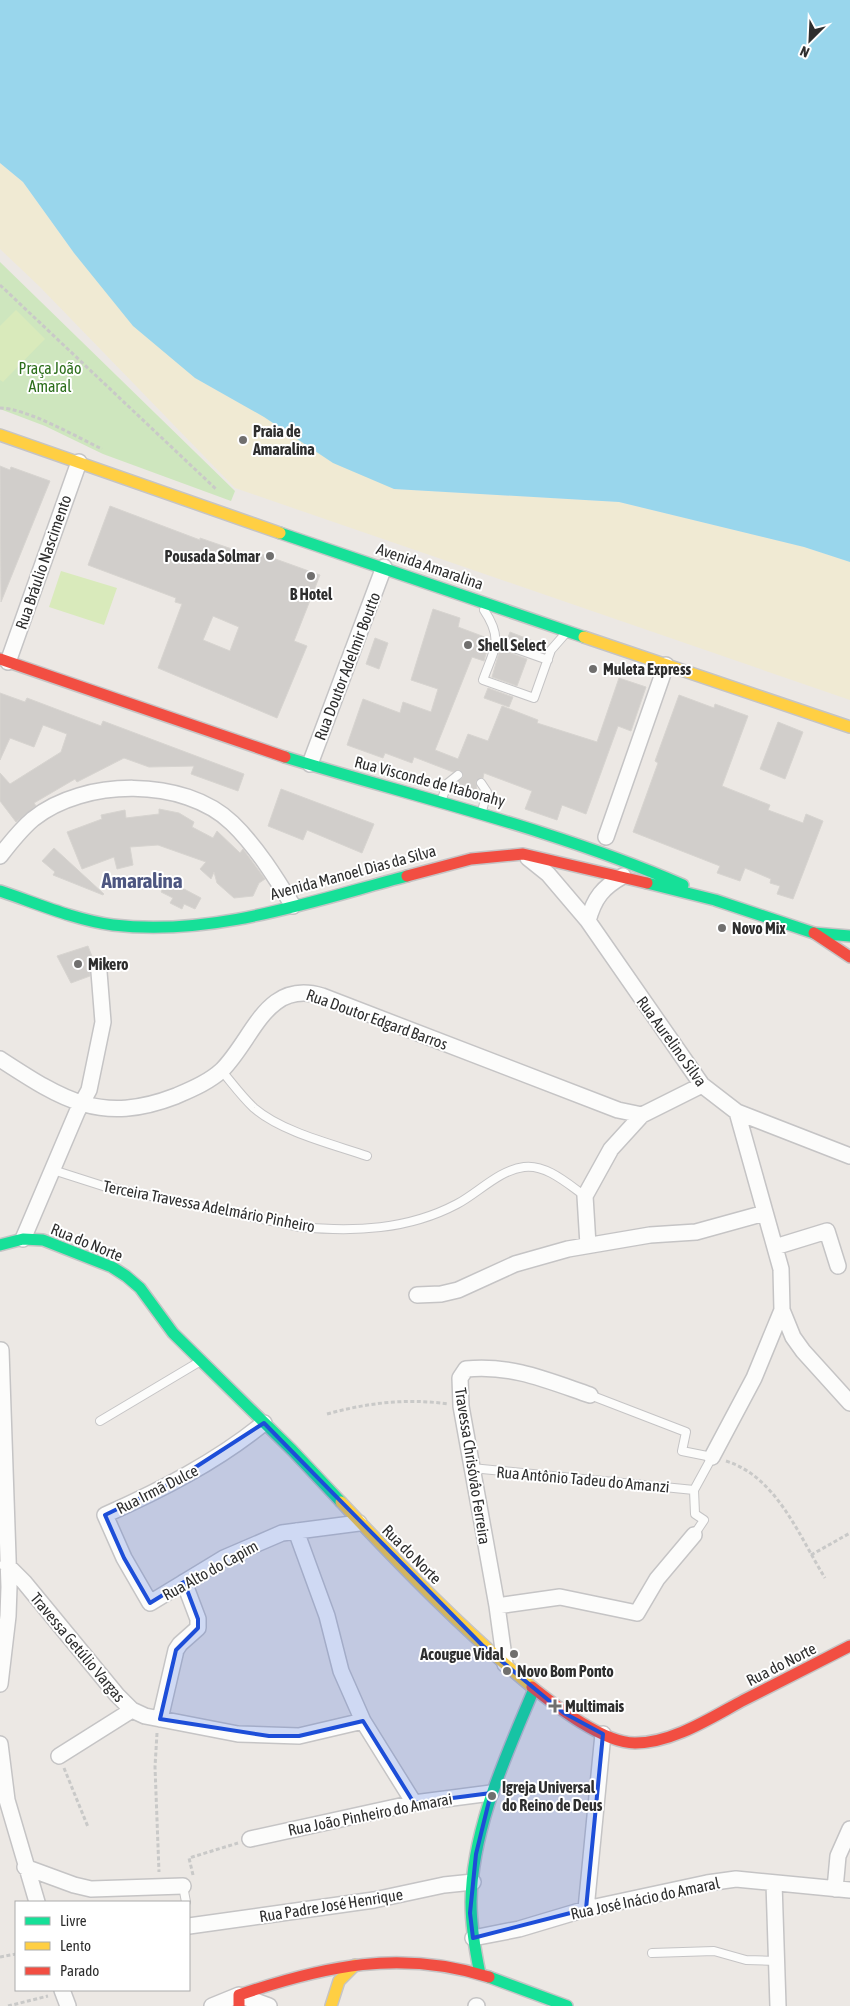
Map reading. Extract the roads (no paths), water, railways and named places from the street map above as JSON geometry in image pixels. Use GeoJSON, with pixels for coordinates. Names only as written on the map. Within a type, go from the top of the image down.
{"type":"FeatureCollection","features":[{"type":"Feature","properties":{"kind":"street","name":"Avenida Amaralina"},"geometry":{"type":"LineString","coordinates":[[0,435],[850,727]]}},
{"type":"Feature","properties":{"kind":"street","name":"Rua Bráulio Nascimento"},"geometry":{"type":"LineString","coordinates":[[4,661],[79,462]]}},
{"type":"Feature","properties":{"kind":"street","name":"Rua Doutor Adelmir Boutto"},"geometry":{"type":"LineString","coordinates":[[310,764],[384,567]]}},
{"type":"Feature","properties":{"kind":"street","name":"Rua Visconde de Itaborahy"},"geometry":{"type":"LineString","coordinates":[[4,661],[310,764],[481,812],[601,851],[641,866],[715,900],[814,933],[850,936]]}},
{"type":"Feature","properties":{"kind":"street"},"geometry":{"type":"LineString","coordinates":[[606,837],[666,665]]}},
{"type":"Feature","properties":{"kind":"street"},"geometry":{"type":"LineString","coordinates":[[0,856],[34,818],[58,804],[103,792],[148,788],[172,791],[199,802],[231,822],[246,838],[293,906]]}},
{"type":"Feature","properties":{"kind":"street","name":"Avenida Manoel Dias da Silva"},"geometry":{"type":"LineString","coordinates":[[0,890],[81,918],[111,925],[147,928],[214,924],[293,906],[446,864],[494,855],[523,854],[623,876],[715,900]]}},
{"type":"Feature","properties":{"kind":"street","name":"Rua Aurelino Silva"},"geometry":{"type":"LineString","coordinates":[[523,854],[548,874],[588,921],[702,1086],[737,1112]]}},
{"type":"Feature","properties":{"kind":"street"},"geometry":{"type":"LineString","coordinates":[[588,921],[597,895],[604,888],[623,876]]}},
{"type":"Feature","properties":{"kind":"street"},"geometry":{"type":"LineString","coordinates":[[814,933],[850,957]]}},
{"type":"Feature","properties":{"kind":"street"},"geometry":{"type":"LineString","coordinates":[[24,1239],[89,1090],[102,1022],[99,972]]}},
{"type":"Feature","properties":{"kind":"street","name":"Rua Doutor Edgard Barros"},"geometry":{"type":"LineString","coordinates":[[0,1059],[48,1088],[82,1104],[111,1110],[145,1106],[200,1085],[221,1070],[276,1002],[290,994],[310,993],[618,1110],[642,1115]]}},
{"type":"Feature","properties":{"kind":"street"},"geometry":{"type":"LineString","coordinates":[[588,1244],[585,1196],[611,1149],[642,1115],[702,1086]]}},
{"type":"Feature","properties":{"kind":"street"},"geometry":{"type":"LineString","coordinates":[[737,1112],[850,1156]]}},
{"type":"Feature","properties":{"kind":"street"},"geometry":{"type":"LineString","coordinates":[[737,1112],[781,1269],[782,1310],[793,1337],[803,1351],[850,1403]]}},
{"type":"Feature","properties":{"kind":"street"},"geometry":{"type":"LineString","coordinates":[[417,1295],[441,1294],[458,1290],[515,1264],[588,1244],[650,1235],[696,1232],[765,1213]]}},
{"type":"Feature","properties":{"kind":"street"},"geometry":{"type":"LineString","coordinates":[[775,1247],[827,1231],[838,1266]]}},
{"type":"Feature","properties":{"kind":"street","name":"Rua do Norte"},"geometry":{"type":"LineString","coordinates":[[0,1245],[24,1239],[43,1240],[112,1267],[126,1276],[140,1288],[173,1333],[316,1475],[423,1589],[534,1689],[564,1713],[603,1734],[619,1740],[634,1742],[668,1737],[736,1705],[850,1646]]}},
{"type":"Feature","properties":{"kind":"street"},"geometry":{"type":"LineString","coordinates":[[712,1457],[754,1378],[782,1310]]}},
{"type":"Feature","properties":{"kind":"street"},"geometry":{"type":"LineString","coordinates":[[0,1350],[4,1566],[8,1616],[0,1684]]}},
{"type":"Feature","properties":{"kind":"street","name":"Travessa Chrisóvâo Ferreira"},"geometry":{"type":"LineString","coordinates":[[505,1664],[497,1606],[461,1406],[459,1385],[462,1373],[466,1370],[488,1367],[527,1374],[590,1395]]}},
{"type":"Feature","properties":{"kind":"street","name":"Rua Irmã Dulce"},"geometry":{"type":"LineString","coordinates":[[150,1603],[124,1558],[105,1515],[171,1484],[231,1448],[264,1423]]}},
{"type":"Feature","properties":{"kind":"street","name":"Rua Alto do Capim"},"geometry":{"type":"LineString","coordinates":[[150,1603],[224,1558],[253,1544],[282,1533],[359,1523]]}},
{"type":"Feature","properties":{"kind":"street"},"geometry":{"type":"LineString","coordinates":[[296,1531],[327,1616],[341,1671],[363,1721],[414,1803]]}},
{"type":"Feature","properties":{"kind":"street"},"geometry":{"type":"LineString","coordinates":[[497,1606],[560,1597],[636,1613],[657,1579],[694,1535]]}},
{"type":"Feature","properties":{"kind":"street","name":"Travessa Getúlio Vargas"},"geometry":{"type":"LineString","coordinates":[[4,1566],[132,1710],[160,1719],[229,1732],[269,1736],[299,1736],[363,1721]]}},
{"type":"Feature","properties":{"kind":"street"},"geometry":{"type":"LineString","coordinates":[[160,1719],[176,1650],[198,1628],[198,1619],[184,1582]]}},
{"type":"Feature","properties":{"kind":"street"},"geometry":{"type":"LineString","coordinates":[[480,1974],[470,1913],[476,1854],[491,1793],[534,1689]]}},
{"type":"Feature","properties":{"kind":"street"},"geometry":{"type":"LineString","coordinates":[[59,1756],[132,1710]]}},
{"type":"Feature","properties":{"kind":"street"},"geometry":{"type":"LineString","coordinates":[[586,1909],[603,1734]]}},
{"type":"Feature","properties":{"kind":"street"},"geometry":{"type":"LineString","coordinates":[[0,1744],[7,1800],[36,1901]]}},
{"type":"Feature","properties":{"kind":"street","name":"Rua João Pinheiro do Amarai"},"geometry":{"type":"LineString","coordinates":[[250,1839],[414,1803],[491,1793]]}},
{"type":"Feature","properties":{"kind":"street"},"geometry":{"type":"LineString","coordinates":[[843,1890],[838,1856],[850,1829]]}},
{"type":"Feature","properties":{"kind":"street"},"geometry":{"type":"LineString","coordinates":[[25,1867],[74,1886],[91,1889],[183,1886]]}},
{"type":"Feature","properties":{"kind":"street","name":"Rua José Inácio do Amaral"},"geometry":{"type":"LineString","coordinates":[[473,1938],[519,1929],[586,1909],[707,1883],[736,1879],[843,1890]]}},
{"type":"Feature","properties":{"kind":"street","name":"Rua Padre José Henrique"},"geometry":{"type":"LineString","coordinates":[[190,1924],[366,1901],[444,1885],[473,1882]]}},
{"type":"Feature","properties":{"kind":"street"},"geometry":{"type":"LineString","coordinates":[[774,1883],[778,2006]]}},
{"type":"Feature","properties":{"kind":"street"},"geometry":{"type":"LineString","coordinates":[[212,2006],[239,2001],[307,1973],[355,1965],[404,1964],[480,1974],[567,2006]]}},
{"type":"Feature","properties":{"kind":"street"},"geometry":{"type":"LineString","coordinates":[[331,2006],[339,1981],[355,1965]]}},
{"type":"Feature","properties":{"kind":"street"},"geometry":{"type":"LineString","coordinates":[[239,2001],[269,2006]]}},
{"type":"Feature","properties":{"kind":"lane"},"geometry":{"type":"LineString","coordinates":[[477,600],[496,631],[497,642],[483,680],[534,698],[551,650],[568,631]]}},
{"type":"Feature","properties":{"kind":"lane"},"geometry":{"type":"LineString","coordinates":[[497,642],[548,660]]}},
{"type":"Feature","properties":{"kind":"lane"},"geometry":{"type":"LineString","coordinates":[[441,802],[448,783],[458,775]]}},
{"type":"Feature","properties":{"kind":"lane"},"geometry":{"type":"LineString","coordinates":[[481,783],[487,792],[481,812]]}},
{"type":"Feature","properties":{"kind":"lane"},"geometry":{"type":"LineString","coordinates":[[221,1070],[245,1098],[266,1116],[324,1142],[367,1156]]}},
{"type":"Feature","properties":{"kind":"lane","name":"Terceira Travessa Adelmário Pinheiro"},"geometry":{"type":"LineString","coordinates":[[53,1170],[103,1186],[300,1227],[331,1230],[362,1230],[426,1218],[457,1204],[501,1176],[525,1167],[550,1173],[585,1196]]}},
{"type":"Feature","properties":{"kind":"lane"},"geometry":{"type":"LineString","coordinates":[[100,1421],[201,1361]]}},
{"type":"Feature","properties":{"kind":"lane","name":"Travessa Chrisóvâo Ferreira"},"geometry":{"type":"LineString","coordinates":[[590,1395],[686,1432],[682,1451],[712,1457]]}},
{"type":"Feature","properties":{"kind":"lane"},"geometry":{"type":"LineString","coordinates":[[694,1535],[704,1520],[695,1514],[694,1490],[712,1457]]}},
{"type":"Feature","properties":{"kind":"lane","name":"Rua Antônio Tadeu do Amanzi"},"geometry":{"type":"LineString","coordinates":[[472,1468],[694,1490]]}},
{"type":"Feature","properties":{"kind":"lane"},"geometry":{"type":"LineString","coordinates":[[183,1886],[186,1901]]}},
{"type":"Feature","properties":{"kind":"lane"},"geometry":{"type":"LineString","coordinates":[[652,1953],[714,1952],[746,1960],[776,1961]]}},
{"type":"Feature","properties":{"kind":"water"},"geometry":{"type":"Polygon","coordinates":[[[0,0],[850,0],[850,562],[804,547],[619,502],[394,489],[333,463],[264,417],[195,378],[133,326],[74,253],[23,182],[0,163],[0,0]]]}},
{"type":"Feature","properties":{"kind":"place","name":"Praia de Amaralina"},"geometry":{"type":"Point","coordinates":[243,440]}},
{"type":"Feature","properties":{"kind":"place","name":"Pousada Solmar"},"geometry":{"type":"Point","coordinates":[270,556]}},
{"type":"Feature","properties":{"kind":"place","name":"B Hotel"},"geometry":{"type":"Point","coordinates":[311,576]}},
{"type":"Feature","properties":{"kind":"place","name":"Shell Select"},"geometry":{"type":"Point","coordinates":[468,645]}},
{"type":"Feature","properties":{"kind":"place","name":"Muleta Express"},"geometry":{"type":"Point","coordinates":[593,669]}},
{"type":"Feature","properties":{"kind":"place","name":"Novo Mix"},"geometry":{"type":"Point","coordinates":[722,928]}},
{"type":"Feature","properties":{"kind":"place","name":"Mikero"},"geometry":{"type":"Point","coordinates":[78,964]}},
{"type":"Feature","properties":{"kind":"place","name":"Acougue Vidal"},"geometry":{"type":"Point","coordinates":[514,1654]}},
{"type":"Feature","properties":{"kind":"place","name":"Novo Bom Ponto"},"geometry":{"type":"Point","coordinates":[507,1671]}},
{"type":"Feature","properties":{"kind":"place","name":"Multimais"},"geometry":{"type":"Point","coordinates":[555,1706]}},
{"type":"Feature","properties":{"kind":"place","name":"Igreja Universal do Reino de Deus"},"geometry":{"type":"Point","coordinates":[492,1796]}},
{"type":"Feature","properties":{"kind":"district","name":"Amaralina"},"geometry":{"type":"Point","coordinates":[142,881]}},
{"type":"Feature","properties":{"kind":"park label","name":"Praça João Amaral"},"geometry":{"type":"Point","coordinates":[50,377]}}]}
